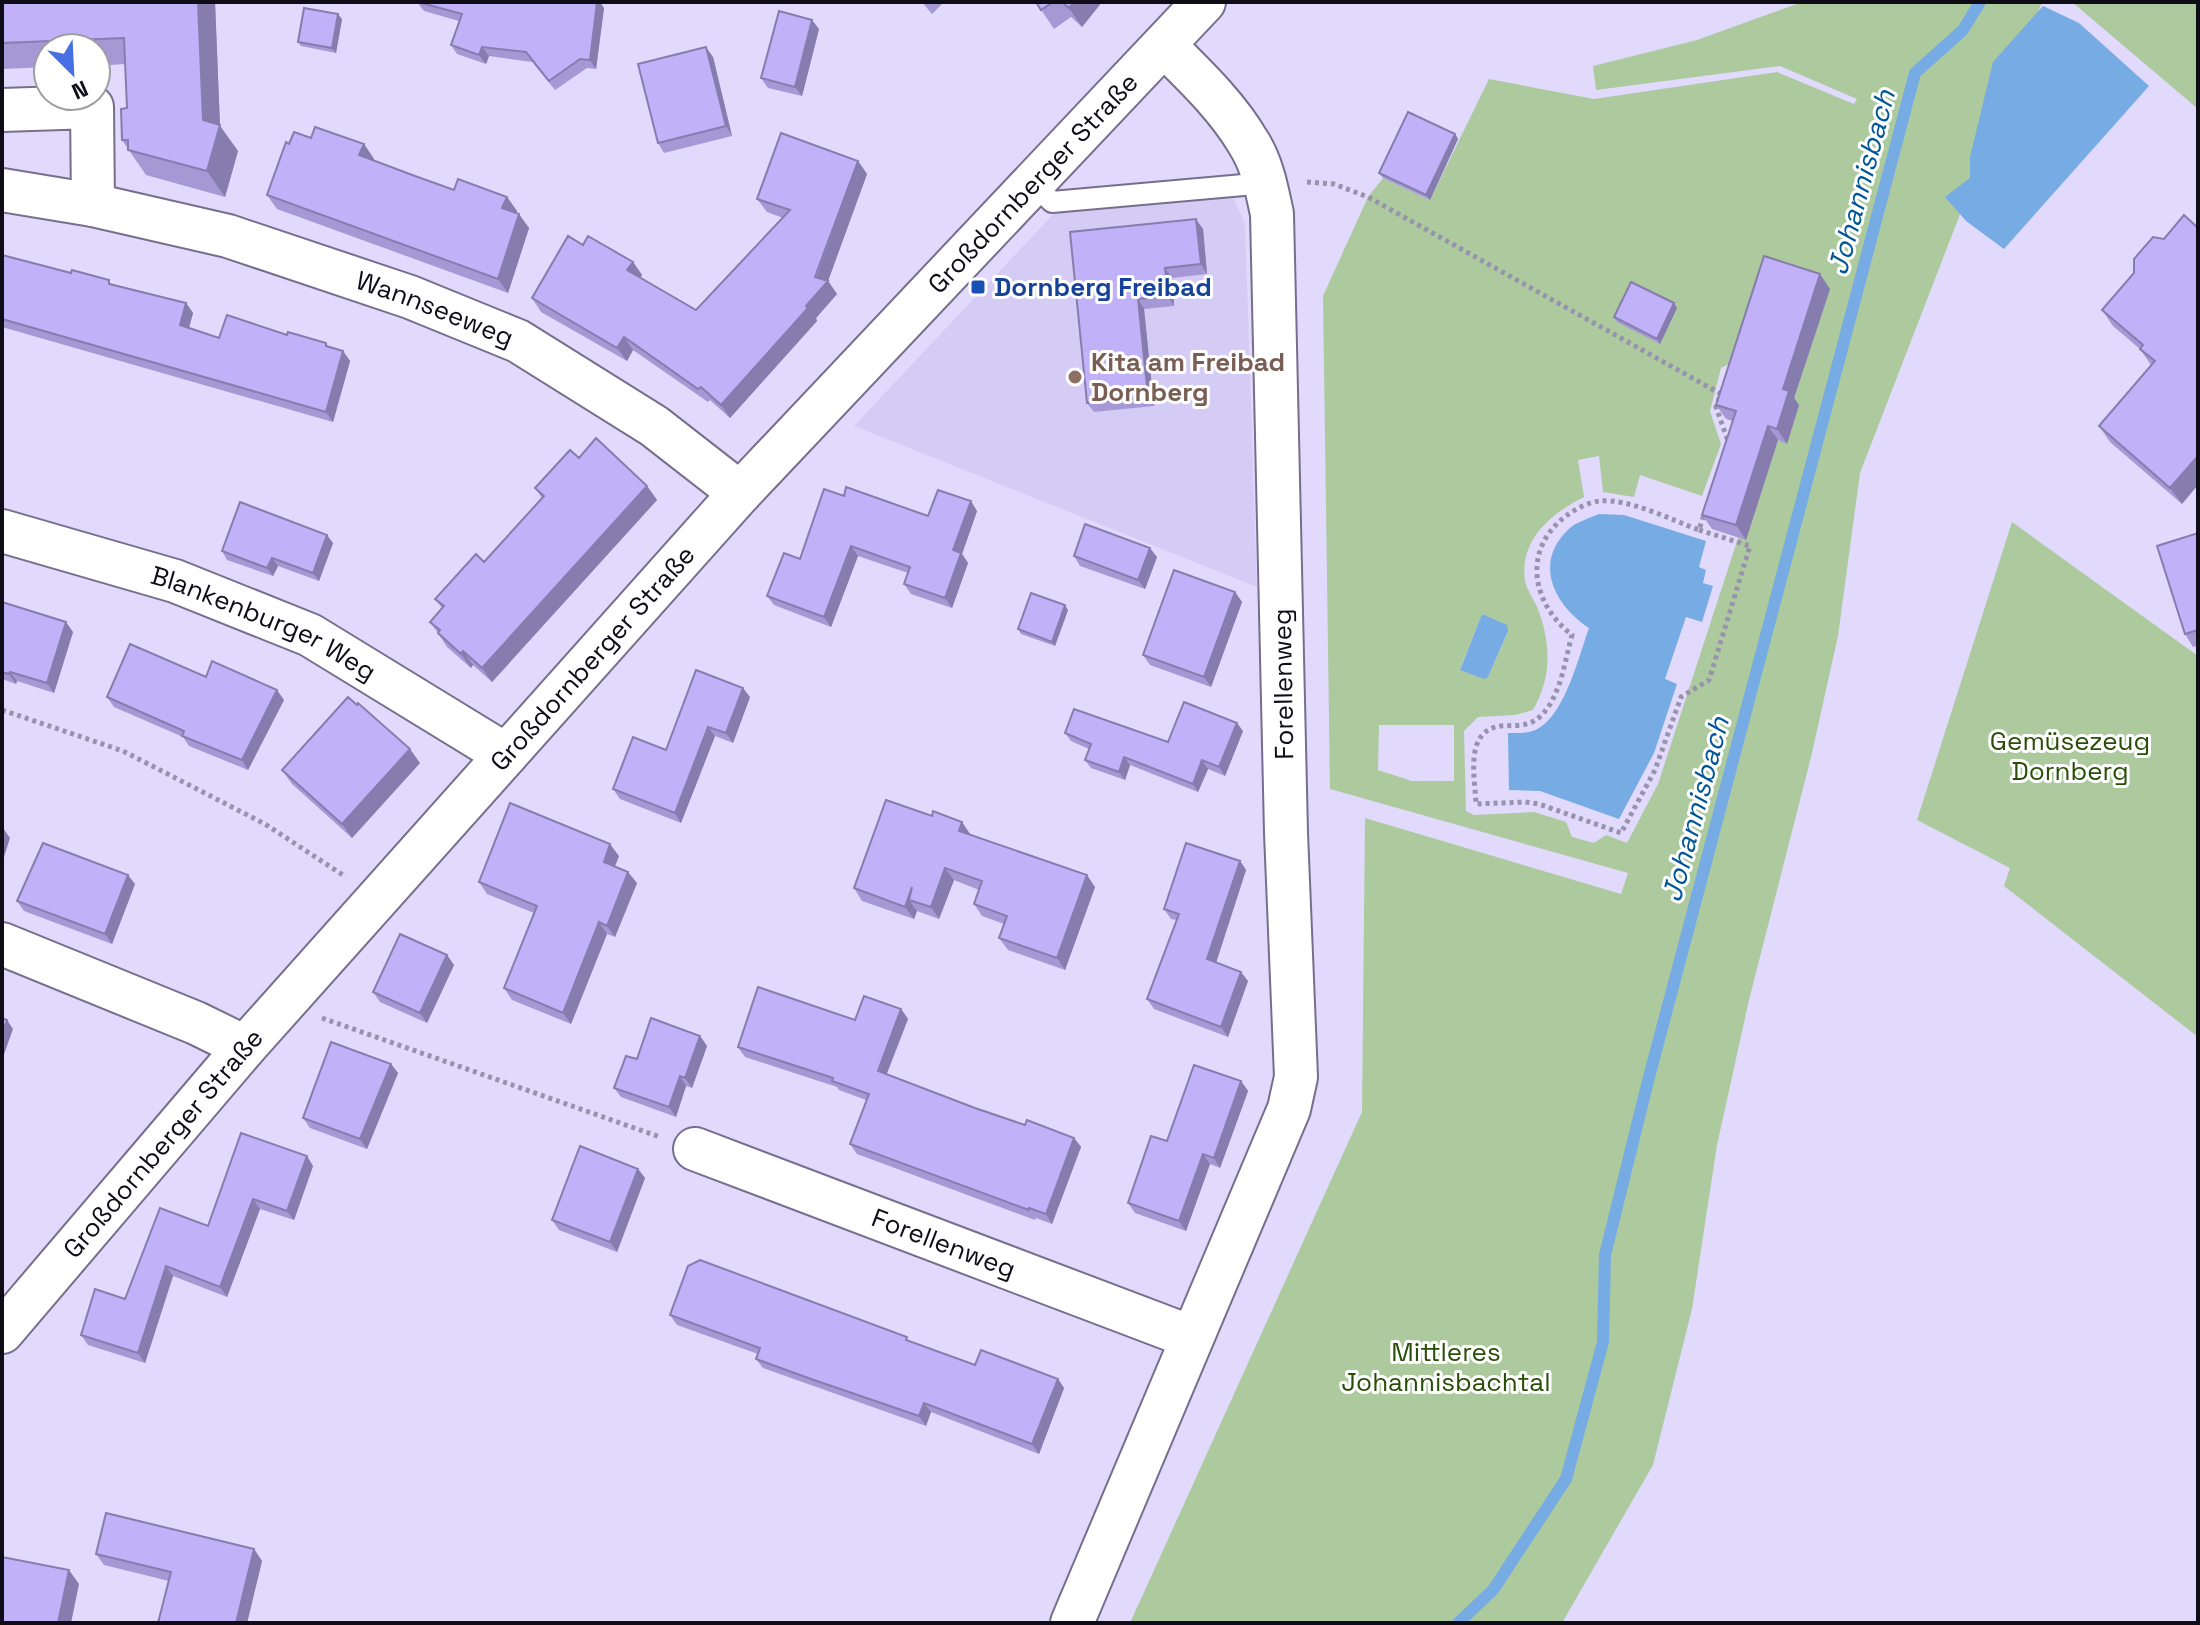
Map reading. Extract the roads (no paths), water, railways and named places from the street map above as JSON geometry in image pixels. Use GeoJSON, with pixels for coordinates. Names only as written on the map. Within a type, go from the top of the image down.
{"type":"FeatureCollection","features":[{"type":"Feature","properties":{"kind":"street","name":"Großdornberger Straße"},"geometry":{"type":"LineString","coordinates":[[2,1332],[245,1047],[740,493],[1204,2]]}},
{"type":"Feature","properties":{"kind":"street","name":"Forellenweg"},"geometry":{"type":"LineString","coordinates":[[1072,1623],[1289,1109],[1296,1077],[1286,833],[1272,214],[1266,183],[1250,144],[1229,115],[1165,46]]}},
{"type":"Feature","properties":{"kind":"street"},"geometry":{"type":"LineString","coordinates":[[2,110],[92,107],[93,205]]}},
{"type":"Feature","properties":{"kind":"street","name":"Wannseeweg"},"geometry":{"type":"LineString","coordinates":[[2,190],[93,205],[228,236],[410,297],[518,341],[654,426],[740,493]]}},
{"type":"Feature","properties":{"kind":"street","name":"Blankenburger Weg"},"geometry":{"type":"LineString","coordinates":[[2,531],[175,581],[310,635],[506,755]]}},
{"type":"Feature","properties":{"kind":"street"},"geometry":{"type":"LineString","coordinates":[[2,944],[196,1023],[245,1047]]}},
{"type":"Feature","properties":{"kind":"street","name":"Forellenweg"},"geometry":{"type":"LineString","coordinates":[[695,1149],[1191,1337]]}},
{"type":"Feature","properties":{"kind":"lane"},"geometry":{"type":"LineString","coordinates":[[1034,184],[1052,202],[1266,183]]}},
{"type":"Feature","properties":{"kind":"water"},"geometry":{"type":"Polygon","coordinates":[[[2043,6],[2079,23],[2149,86],[2004,249],[1966,221],[1945,197],[1970,178],[1970,157],[1993,62],[2043,6]]]}},
{"type":"Feature","properties":{"kind":"water"},"geometry":{"type":"Polygon","coordinates":[[[1599,514],[1624,515],[1706,541],[1699,567],[1706,570],[1703,583],[1713,586],[1702,622],[1686,617],[1665,679],[1677,684],[1654,753],[1619,819],[1540,791],[1509,790],[1508,733],[1535,730],[1548,721],[1564,697],[1589,628],[1558,595],[1550,569],[1552,555],[1558,541],[1570,528],[1599,514]]]}},
{"type":"Feature","properties":{"kind":"water"},"geometry":{"type":"Polygon","coordinates":[[[1482,614],[1507,625],[1508,631],[1488,677],[1484,679],[1460,670],[1482,614]]]}},
{"type":"Feature","properties":{"kind":"waterway","name":"Johannisbach"},"geometry":{"type":"LineString","coordinates":[[1458,1623],[1493,1590],[1566,1479],[1603,1342],[1605,1255],[1648,1081],[1915,73],[1963,30],[1980,2]]}},
{"type":"Feature","properties":{"kind":"place","name":"Dornberg Freibad"},"geometry":{"type":"Point","coordinates":[978,287]}},
{"type":"Feature","properties":{"kind":"place","name":"Kita am Freibad Dornberg"},"geometry":{"type":"Point","coordinates":[1075,377]}},
{"type":"Feature","properties":{"kind":"park label","name":"Gemüsezeug Dornberg"},"geometry":{"type":"Point","coordinates":[2070,756]}},
{"type":"Feature","properties":{"kind":"park label","name":"Mittleres Johannisbachtal"},"geometry":{"type":"Point","coordinates":[1446,1367]}}]}
